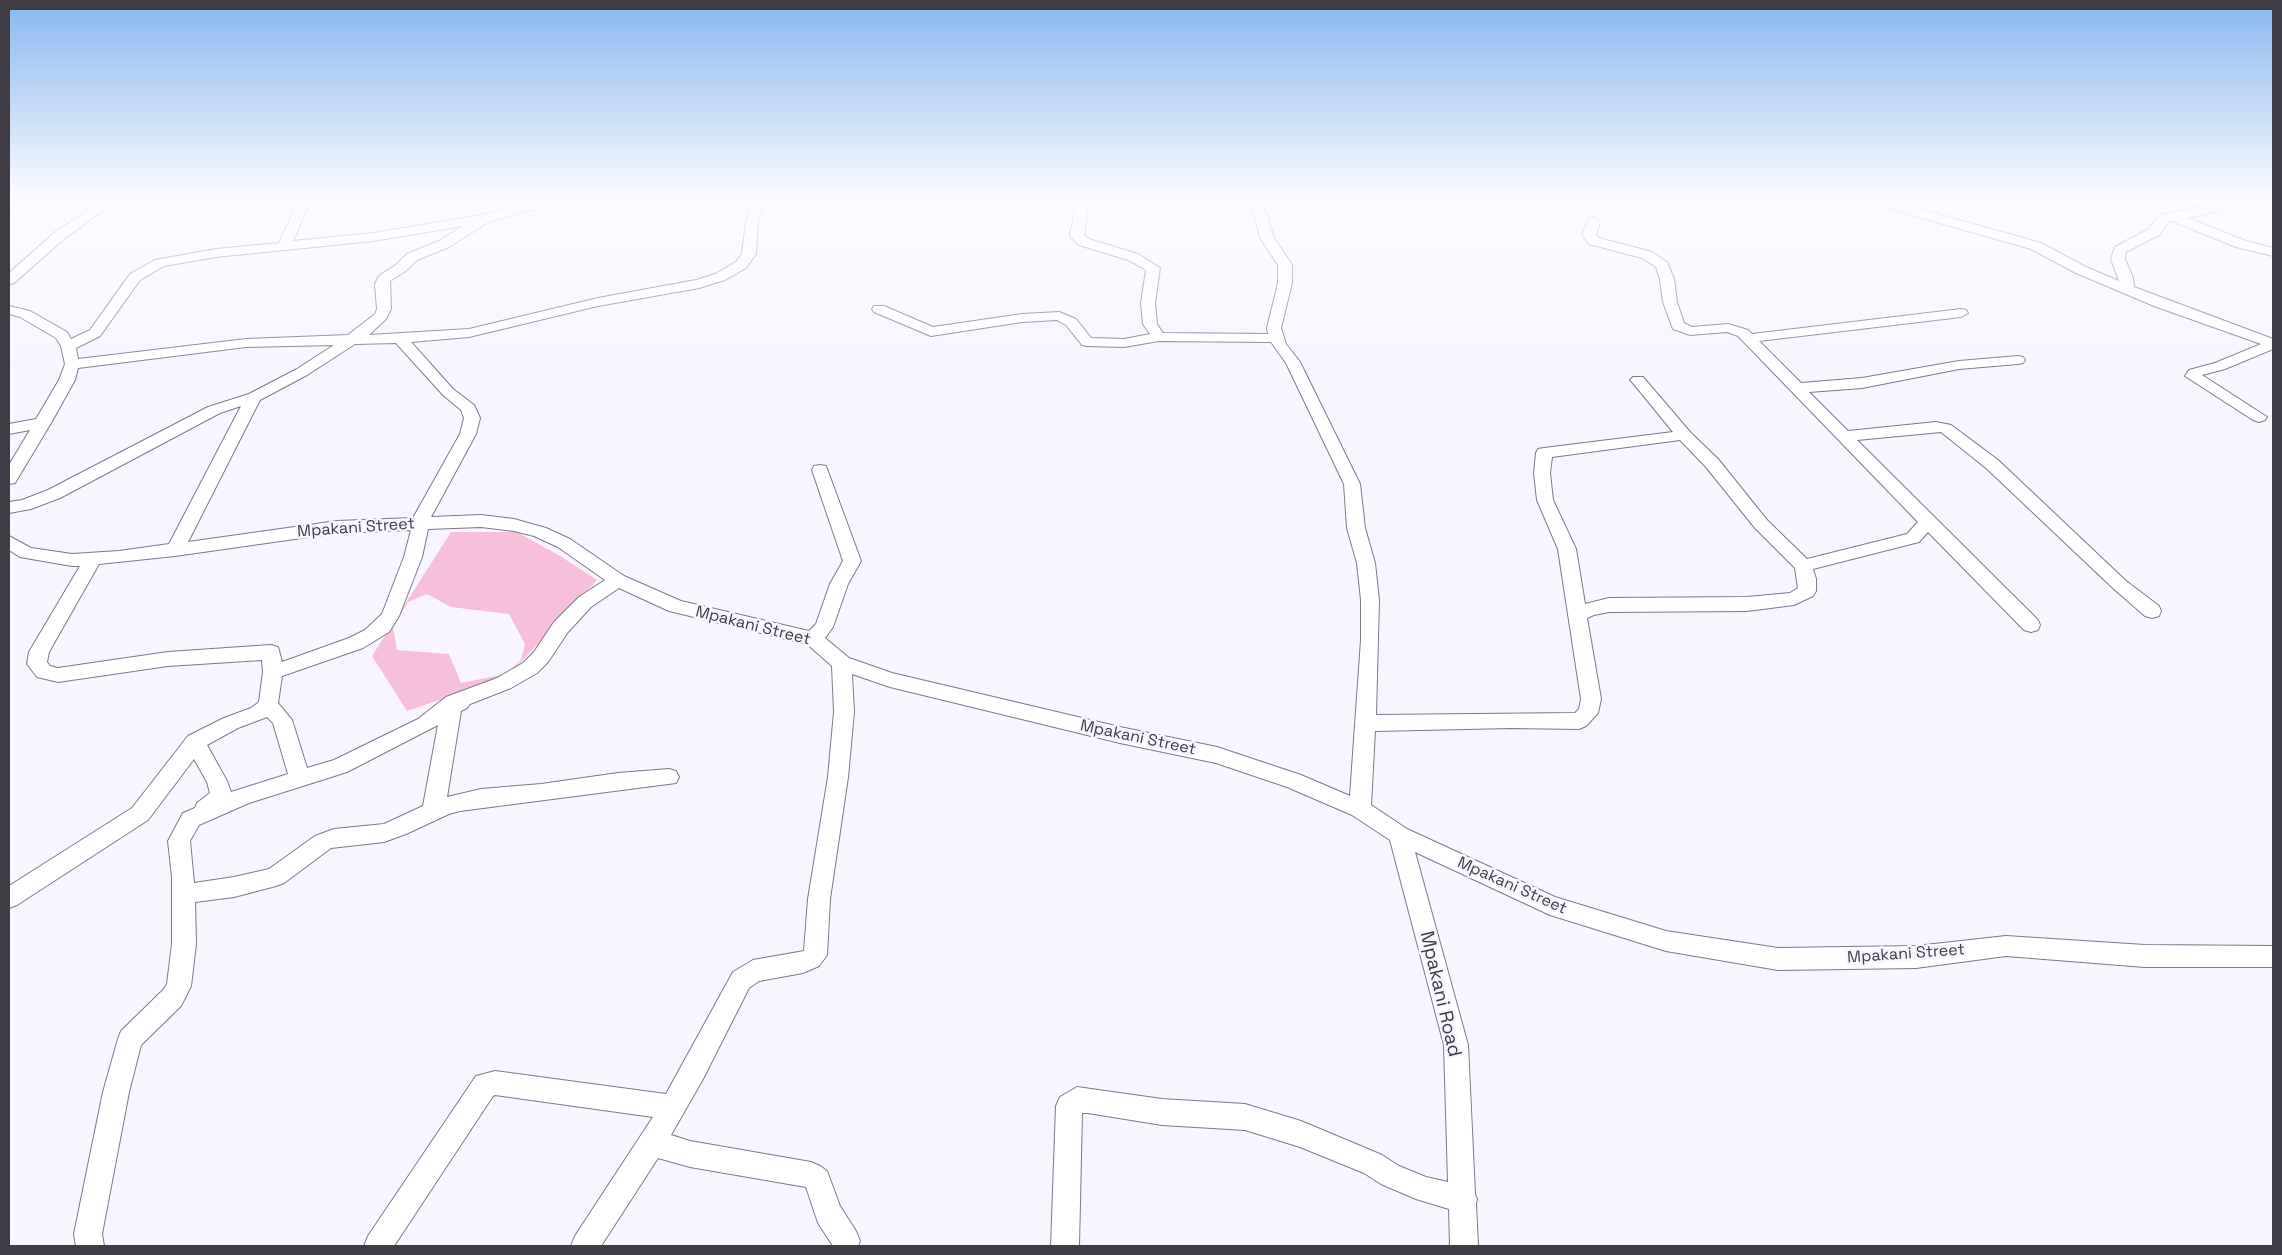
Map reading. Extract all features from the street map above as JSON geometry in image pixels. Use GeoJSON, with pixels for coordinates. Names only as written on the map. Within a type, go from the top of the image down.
{"type":"FeatureCollection","features":[{"type":"Feature","properties":{"kind":"street"},"geometry":{"type":"LineString","coordinates":[[9,280],[33,259]]}},
{"type":"Feature","properties":{"kind":"street"},"geometry":{"type":"LineString","coordinates":[[68,346],[95,333],[135,277],[150,267],[176,259]]}},
{"type":"Feature","properties":{"kind":"street"},"geometry":{"type":"LineString","coordinates":[[9,507],[31,503],[54,494],[214,410],[254,397],[302,372],[375,323],[384,309],[382,284],[384,279],[402,267],[410,259]]}},
{"type":"Feature","properties":{"kind":"street"},"geometry":{"type":"LineString","coordinates":[[72,364],[246,343],[400,338],[469,333],[598,302],[699,284],[720,277],[741,265],[746,259]]}},
{"type":"Feature","properties":{"kind":"street"},"geometry":{"type":"LineString","coordinates":[[1137,259],[1153,268],[1148,303],[1150,324],[1159,337]]}},
{"type":"Feature","properties":{"kind":"street"},"geometry":{"type":"LineString","coordinates":[[1281,259],[1285,265],[1286,283],[1274,328],[1279,345],[1293,362],[1307,388],[1352,484],[1356,528],[1366,563],[1370,600],[1360,809]]}},
{"type":"Feature","properties":{"kind":"street"},"geometry":{"type":"LineString","coordinates":[[1652,259],[1662,265],[1667,279],[1670,302],[1678,326],[1690,331],[1734,329],[1743,333],[2031,625]]}},
{"type":"Feature","properties":{"kind":"street"},"geometry":{"type":"LineString","coordinates":[[2060,259],[2159,304],[2248,333],[2273,344],[2220,366],[2194,373],[2193,376],[2259,417]]}},
{"type":"Feature","properties":{"kind":"street"},"geometry":{"type":"LineString","coordinates":[[2118,259],[2126,278],[2127,289]]}},
{"type":"Feature","properties":{"kind":"street"},"geometry":{"type":"LineString","coordinates":[[879,309],[931,332],[959,330],[1022,318],[1059,316],[1071,322],[1087,342],[1124,343],[1159,337],[1277,338]]}},
{"type":"Feature","properties":{"kind":"street"},"geometry":{"type":"LineString","coordinates":[[9,310],[25,314],[62,335],[68,346],[72,364],[67,380],[9,479]]}},
{"type":"Feature","properties":{"kind":"street"},"geometry":{"type":"LineString","coordinates":[[1749,339],[1768,335],[1961,313]]}},
{"type":"Feature","properties":{"kind":"street"},"geometry":{"type":"LineString","coordinates":[[273,672],[356,642],[372,635],[382,627],[390,616],[413,557],[420,532],[419,523],[468,434],[472,418],[468,408],[448,392],[400,338]]}},
{"type":"Feature","properties":{"kind":"street"},"geometry":{"type":"LineString","coordinates":[[1796,388],[1862,383],[1959,365],[2018,360]]}},
{"type":"Feature","properties":{"kind":"street"},"geometry":{"type":"LineString","coordinates":[[1577,615],[1589,609],[1609,605],[1746,604],[1794,599],[1807,591],[1807,579],[1803,566],[1761,524],[1712,463],[1684,435],[1638,380]]}},
{"type":"Feature","properties":{"kind":"street"},"geometry":{"type":"LineString","coordinates":[[175,550],[254,397]]}},
{"type":"Feature","properties":{"kind":"street"},"geometry":{"type":"LineString","coordinates":[[9,429],[43,423]]}},
{"type":"Feature","properties":{"kind":"street"},"geometry":{"type":"LineString","coordinates":[[1844,436],[1936,427],[1945,428],[1992,464],[2120,585],[2152,611]]}},
{"type":"Feature","properties":{"kind":"street"},"geometry":{"type":"LineString","coordinates":[[1365,723],[1510,720],[1579,722],[1588,713],[1591,699],[1567,549],[1545,500],[1542,472],[1544,453],[1684,435]]}},
{"type":"Feature","properties":{"kind":"street"},"geometry":{"type":"LineString","coordinates":[[813,639],[824,627],[839,584],[852,561],[820,470]]}},
{"type":"Feature","properties":{"kind":"street","name":"Mpakani Street"},"geometry":{"type":"LineString","coordinates":[[9,542],[26,553],[72,560],[175,550],[337,528],[481,521],[514,525],[540,532],[564,543],[618,580],[676,606],[813,639],[842,663],[890,680],[1120,735],[1217,755],[1294,781],[1360,809],[1399,835],[1550,905],[1666,941],[1778,959],[1916,957],[2006,946],[2145,956],[2217,955],[2273,957]]}},
{"type":"Feature","properties":{"kind":"street"},"geometry":{"type":"LineString","coordinates":[[1914,538],[1928,522]]}},
{"type":"Feature","properties":{"kind":"street"},"geometry":{"type":"LineString","coordinates":[[1803,566],[1914,538],[1950,544]]}},
{"type":"Feature","properties":{"kind":"street"},"geometry":{"type":"LineString","coordinates":[[9,898],[140,814],[195,742],[231,723],[258,713],[268,705],[273,672],[271,652],[159,660],[58,675],[44,672],[37,664],[39,652],[93,559]]}},
{"type":"Feature","properties":{"kind":"street"},"geometry":{"type":"LineString","coordinates":[[191,819],[243,796],[340,766],[425,724],[453,702],[504,683],[530,668],[541,657],[561,627],[585,602],[618,580]]}},
{"type":"Feature","properties":{"kind":"street"},"geometry":{"type":"LineString","coordinates":[[585,1246],[652,1143],[741,980],[753,971],[804,962],[811,959],[815,954],[819,899],[839,768],[844,712],[842,663]]}},
{"type":"Feature","properties":{"kind":"street"},"geometry":{"type":"LineString","coordinates":[[432,811],[452,706],[508,686],[538,666]]}},
{"type":"Feature","properties":{"kind":"street"},"geometry":{"type":"LineString","coordinates":[[268,705],[282,720],[300,778]]}},
{"type":"Feature","properties":{"kind":"street"},"geometry":{"type":"LineString","coordinates":[[90,1246],[88,1234],[116,1092],[130,1039],[138,1029],[172,998],[179,986],[184,944],[179,841],[191,819],[221,796],[217,781],[195,742]]}},
{"type":"Feature","properties":{"kind":"street"},"geometry":{"type":"LineString","coordinates":[[183,894],[234,887],[268,879],[276,876],[323,842],[340,837],[384,833],[432,811],[460,802],[481,798],[538,794],[618,780],[669,777]]}},
{"type":"Feature","properties":{"kind":"street","name":"Mpakani Road"},"geometry":{"type":"LineString","coordinates":[[1399,835],[1456,1045],[1464,1199],[1464,1246]]}},
{"type":"Feature","properties":{"kind":"street"},"geometry":{"type":"LineString","coordinates":[[378,1246],[485,1085],[495,1083],[673,1107]]}},
{"type":"Feature","properties":{"kind":"street"},"geometry":{"type":"LineString","coordinates":[[1065,1246],[1069,1106],[1077,1100],[1088,1100],[1162,1112],[1245,1117],[1301,1134],[1373,1164],[1390,1175],[1425,1190],[1464,1199]]}},
{"type":"Feature","properties":{"kind":"street"},"geometry":{"type":"LineString","coordinates":[[652,1143],[690,1154],[811,1175],[818,1180],[828,1213],[846,1241]]}},
{"type":"Feature","properties":{"kind":"shaded area"},"geometry":{"type":"Polygon","coordinates":[[[451,532],[517,532],[560,556],[597,580],[507,677],[407,711],[372,656],[451,532]],[[427,594],[408,602],[393,628],[397,650],[449,654],[461,683],[506,674],[521,660],[525,644],[509,614],[451,607],[427,594]]]}}]}
